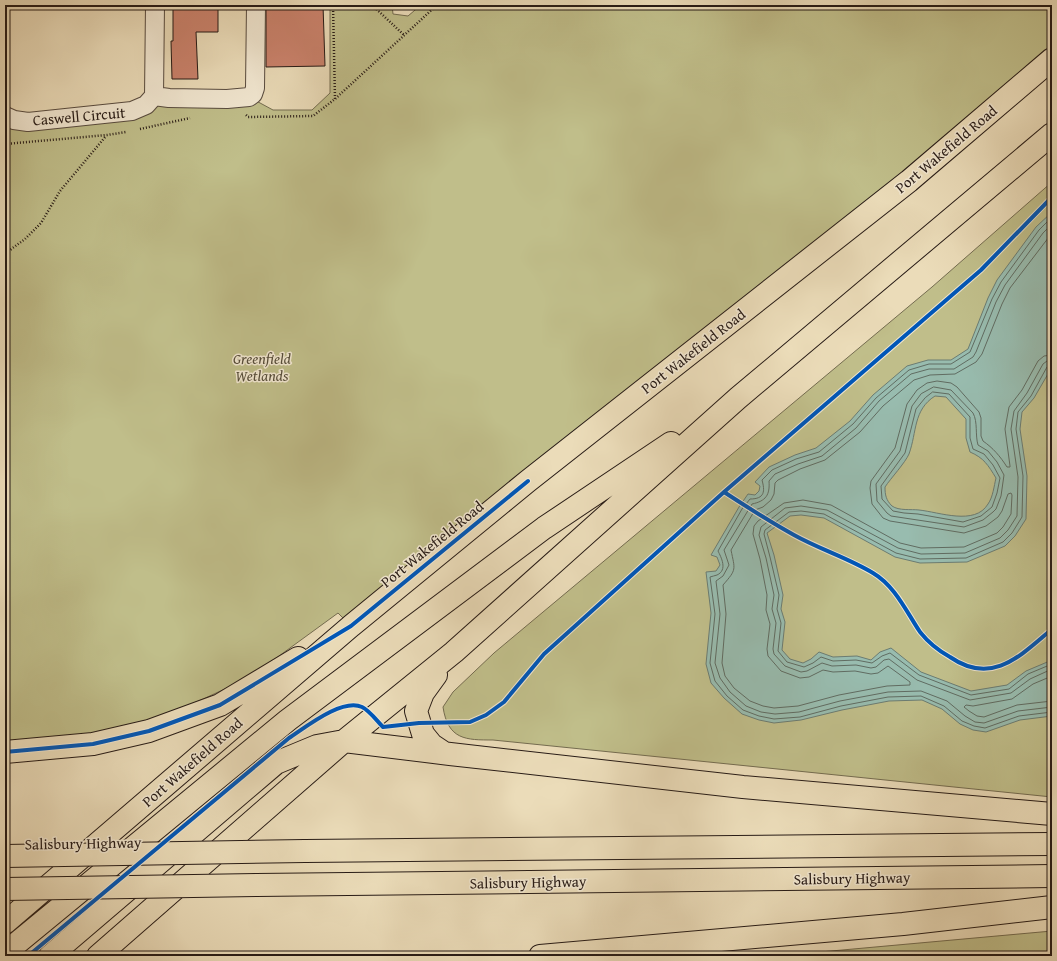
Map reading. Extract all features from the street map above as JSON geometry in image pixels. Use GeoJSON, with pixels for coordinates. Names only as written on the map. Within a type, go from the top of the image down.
{"type":"FeatureCollection","features":[{"type":"Feature","properties":{"kind":"highway","name":"Port Wakefield Road"},"geometry":{"type":"LineString","coordinates":[[5,923],[351,626],[528,481],[909,181],[1052,59]]}},
{"type":"Feature","properties":{"kind":"highway"},"geometry":{"type":"LineString","coordinates":[[98,956],[344,741],[454,652],[738,398],[1052,134]]}},
{"type":"Feature","properties":{"kind":"highway"},"geometry":{"type":"LineString","coordinates":[[5,953],[288,720],[544,528],[738,398]]}},
{"type":"Feature","properties":{"kind":"highway"},"geometry":{"type":"LineString","coordinates":[[5,752],[93,744],[148,731],[220,705],[351,626]]}},
{"type":"Feature","properties":{"kind":"highway"},"geometry":{"type":"LineString","coordinates":[[444,753],[432,745],[423,734],[416,711],[423,693],[454,652]]}},
{"type":"Feature","properties":{"kind":"highway"},"geometry":{"type":"LineString","coordinates":[[50,956],[276,763],[317,746],[344,741],[743,787],[1052,814]]}},
{"type":"Feature","properties":{"kind":"highway","name":"Salisbury Highway"},"geometry":{"type":"LineString","coordinates":[[5,856],[305,851],[1052,844]]}},
{"type":"Feature","properties":{"kind":"highway","name":"Salisbury Highway"},"geometry":{"type":"LineString","coordinates":[[5,889],[1052,876]]}},
{"type":"Feature","properties":{"kind":"highway"},"geometry":{"type":"LineString","coordinates":[[540,956],[903,924],[1052,907]]}},
{"type":"Feature","properties":{"kind":"street"},"geometry":{"type":"LineString","coordinates":[[155,5],[154,96],[169,98],[228,99],[249,97],[253,94],[255,88],[256,5]]}},
{"type":"Feature","properties":{"kind":"street","name":"Caswell Circuit"},"geometry":{"type":"LineString","coordinates":[[5,116],[14,120],[28,122],[127,112],[146,105],[154,96]]}},
{"type":"Feature","properties":{"kind":"path"},"geometry":{"type":"LineString","coordinates":[[333,5],[335,99]]}},
{"type":"Feature","properties":{"kind":"path"},"geometry":{"type":"LineString","coordinates":[[372,5],[404,35]]}},
{"type":"Feature","properties":{"kind":"path"},"geometry":{"type":"LineString","coordinates":[[228,99],[248,117],[313,116],[335,99],[437,5]]}},
{"type":"Feature","properties":{"kind":"path"},"geometry":{"type":"LineString","coordinates":[[5,252],[25,239],[41,223],[60,191],[127,112]]}},
{"type":"Feature","properties":{"kind":"green space","name":"Greenfield Wetlands"},"geometry":{"type":"Polygon","coordinates":[[[330,5],[392,5],[393,14],[408,16],[421,5],[1052,5],[1052,59],[351,626],[338,613],[242,681],[147,722],[111,731],[5,746],[5,126],[146,105],[249,97],[273,110],[312,110],[330,93],[330,5]]]}},
{"type":"Feature","properties":{"kind":"green space"},"geometry":{"type":"Polygon","coordinates":[[[1052,182],[1052,797],[474,739],[460,736],[454,732],[445,718],[443,707],[453,692],[494,653],[932,287],[1052,182]]]}},
{"type":"Feature","properties":{"kind":"green space"},"geometry":{"type":"Polygon","coordinates":[[[1052,931],[1052,956],[776,956],[1052,931]]]}},
{"type":"Feature","properties":{"kind":"water"},"geometry":{"type":"Polygon","coordinates":[[[1052,212],[1052,367],[1034,398],[1022,412],[1020,429],[1027,476],[1026,519],[1015,536],[1005,546],[967,562],[920,563],[895,557],[824,518],[801,515],[790,516],[767,533],[774,555],[783,595],[781,609],[785,622],[782,650],[790,659],[803,663],[811,659],[819,652],[833,657],[857,656],[871,660],[880,652],[891,648],[921,672],[971,691],[1007,685],[1026,671],[1052,660],[1052,716],[1020,720],[986,732],[973,730],[960,724],[942,709],[922,700],[889,701],[801,720],[774,723],[742,714],[724,698],[711,683],[706,664],[711,613],[706,572],[716,571],[720,565],[717,557],[711,555],[739,507],[748,494],[755,495],[759,491],[760,486],[755,482],[769,467],[795,455],[816,448],[850,421],[873,395],[907,366],[928,360],[951,360],[968,349],[988,298],[997,280],[1036,227],[1052,212]],[[935,396],[923,408],[919,415],[909,454],[885,487],[887,499],[895,508],[919,510],[946,515],[966,516],[982,511],[990,501],[996,478],[985,462],[970,452],[966,438],[966,419],[946,397],[935,396]]]}},
{"type":"Feature","properties":{"kind":"building"},"geometry":{"type":"Polygon","coordinates":[[[173,5],[218,5],[218,32],[196,32],[198,79],[172,79],[171,41],[173,41],[173,5]]]}},
{"type":"Feature","properties":{"kind":"building"},"geometry":{"type":"Polygon","coordinates":[[[266,5],[323,5],[325,66],[266,67],[266,5]]]}},
{"type":"Feature","properties":{"kind":"cycle path"},"geometry":{"type":"LineString","coordinates":[[28,956],[289,738],[324,715],[345,706],[354,705],[365,709],[383,727],[419,723],[470,722],[486,715],[504,702],[544,654],[724,492],[981,270],[1052,197]]}},
{"type":"Feature","properties":{"kind":"cycle path"},"geometry":{"type":"LineString","coordinates":[[5,752],[93,744],[149,731],[220,705],[351,626],[528,481]]}},
{"type":"Feature","properties":{"kind":"cycle path"},"geometry":{"type":"LineString","coordinates":[[724,492],[767,520],[794,535],[854,563],[881,578],[894,592],[920,632],[942,652],[965,665],[979,669],[992,668],[1005,664],[1028,649],[1052,629]]}}]}
